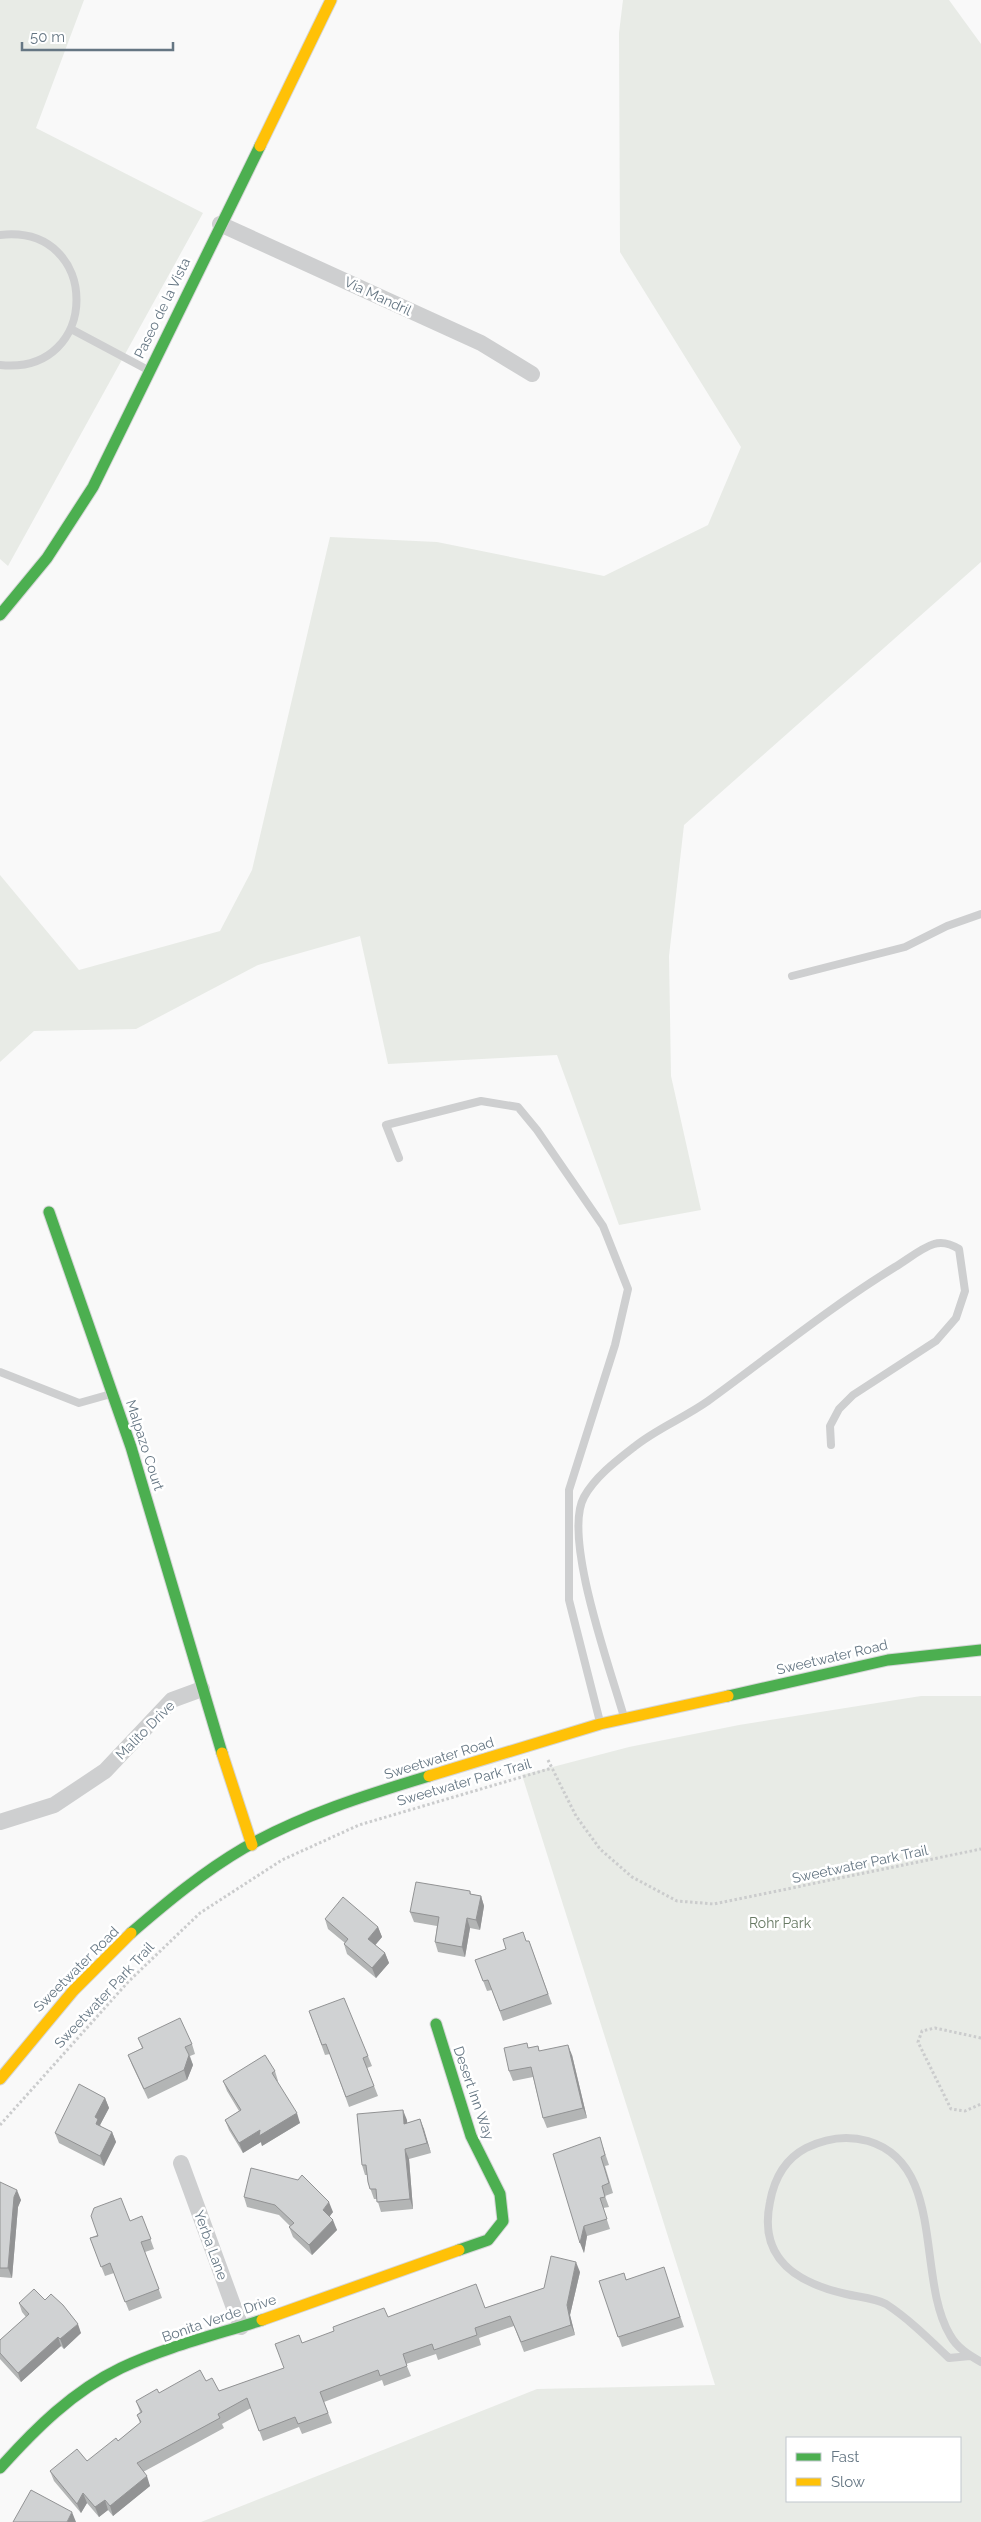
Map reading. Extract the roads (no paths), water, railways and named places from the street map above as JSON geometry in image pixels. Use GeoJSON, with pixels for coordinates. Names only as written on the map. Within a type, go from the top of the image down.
{"type":"FeatureCollection","features":[{"type":"Feature","properties":{"kind":"street","name":"Paseo de la Vista"},"geometry":{"type":"LineString","coordinates":[[0,615],[47,558],[68,529],[93,487],[148,370],[331,0]]}},
{"type":"Feature","properties":{"kind":"street","name":"Via Mandril"},"geometry":{"type":"LineString","coordinates":[[220,224],[481,343],[532,374]]}},
{"type":"Feature","properties":{"kind":"street","name":"Malpazo Court"},"geometry":{"type":"LineString","coordinates":[[49,1212],[131,1447],[202,1690]]}},
{"type":"Feature","properties":{"kind":"street","name":"Sweetwater Road"},"geometry":{"type":"LineString","coordinates":[[0,2079],[44,2022],[124,1940],[217,1865],[252,1845],[311,1817],[357,1799],[601,1724],[895,1658],[981,1650]]}},
{"type":"Feature","properties":{"kind":"street","name":"Malito Drive"},"geometry":{"type":"LineString","coordinates":[[0,1822],[54,1805],[105,1772],[172,1700],[202,1690]]}},
{"type":"Feature","properties":{"kind":"street"},"geometry":{"type":"LineString","coordinates":[[202,1690],[252,1845]]}},
{"type":"Feature","properties":{"kind":"street","name":"Desert Inn Way"},"geometry":{"type":"LineString","coordinates":[[436,2024],[471,2136],[500,2194],[503,2221],[488,2240],[477,2244]]}},
{"type":"Feature","properties":{"kind":"street","name":"Yerba Lane"},"geometry":{"type":"LineString","coordinates":[[181,2164],[241,2327]]}},
{"type":"Feature","properties":{"kind":"street","name":"Bonita Verde Drive"},"geometry":{"type":"LineString","coordinates":[[0,2468],[37,2428],[61,2408],[111,2374],[138,2360],[241,2327],[477,2244]]}},
{"type":"Feature","properties":{"kind":"lane"},"geometry":{"type":"LineString","coordinates":[[0,234],[20,234],[41,240],[64,259],[72,271],[77,293],[76,315],[71,329],[63,341],[40,360],[26,364],[0,364]]}},
{"type":"Feature","properties":{"kind":"lane"},"geometry":{"type":"LineString","coordinates":[[71,329],[148,370]]}},
{"type":"Feature","properties":{"kind":"lane"},"geometry":{"type":"LineString","coordinates":[[792,976],[905,947],[947,926],[981,914]]}},
{"type":"Feature","properties":{"kind":"lane"},"geometry":{"type":"LineString","coordinates":[[399,1158],[386,1125],[481,1101],[518,1107],[537,1130],[603,1226],[628,1289],[615,1345],[570,1490],[570,1600],[601,1724]]}},
{"type":"Feature","properties":{"kind":"lane"},"geometry":{"type":"LineString","coordinates":[[624,1719],[583,1576],[577,1543],[578,1517],[583,1498],[602,1474],[635,1445],[705,1403],[792,1337],[878,1278],[934,1244],[948,1243],[959,1248],[965,1291],[956,1318],[936,1341],[853,1395],[839,1409],[830,1426],[831,1445]]}},
{"type":"Feature","properties":{"kind":"lane"},"geometry":{"type":"LineString","coordinates":[[0,1372],[79,1403],[112,1394]]}},
{"type":"Feature","properties":{"kind":"lane"},"geometry":{"type":"LineString","coordinates":[[970,2356],[949,2358],[884,2303],[816,2286],[799,2278],[788,2269],[778,2256],[767,2220],[772,2191],[788,2160],[805,2148],[832,2138],[844,2137],[876,2143],[901,2160],[917,2186],[938,2307],[950,2335],[959,2347],[981,2362]]}},
{"type":"Feature","properties":{"kind":"park label","name":"Rohr Park"},"geometry":{"type":"Point","coordinates":[780,1923]}}]}
